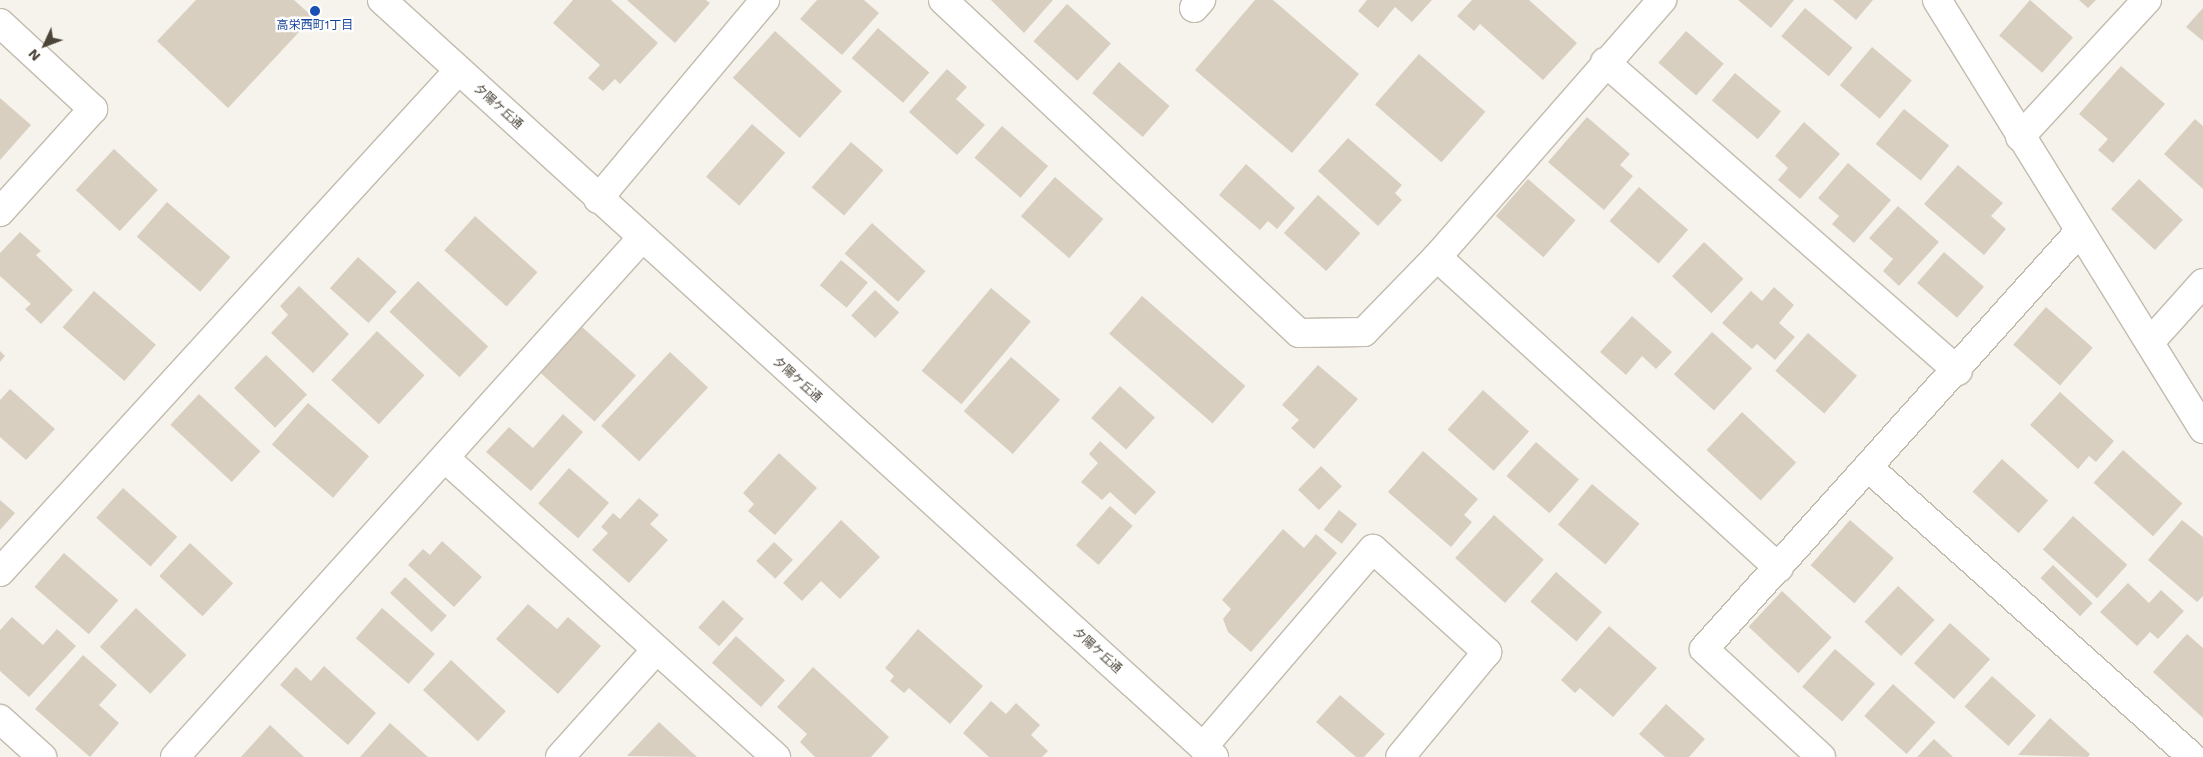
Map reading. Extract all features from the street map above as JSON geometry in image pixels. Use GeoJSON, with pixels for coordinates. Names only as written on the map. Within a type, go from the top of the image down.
{"type":"FeatureCollection","features":[{"type":"Feature","properties":{"kind":"street","name":"夕陽ケ丘通"},"geometry":{"type":"LineString","coordinates":[[382,0],[641,239],[1209,752]]}},
{"type":"Feature","properties":{"kind":"street"},"geometry":{"type":"LineString","coordinates":[[598,199],[765,0]]}},
{"type":"Feature","properties":{"kind":"street"},"geometry":{"type":"LineString","coordinates":[[943,0],[1299,334],[1364,332],[1437,256],[1605,62],[1662,0]]}},
{"type":"Feature","properties":{"kind":"street"},"geometry":{"type":"LineString","coordinates":[[1937,0],[2078,233],[2150,342],[2203,429]]}},
{"type":"Feature","properties":{"kind":"street"},"geometry":{"type":"LineString","coordinates":[[2020,137],[2147,0]]}},
{"type":"Feature","properties":{"kind":"street"},"geometry":{"type":"LineString","coordinates":[[0,23],[93,108],[0,212]]}},
{"type":"Feature","properties":{"kind":"street"},"geometry":{"type":"LineString","coordinates":[[1605,62],[1958,371]]}},
{"type":"Feature","properties":{"kind":"street"},"geometry":{"type":"LineString","coordinates":[[0,572],[458,71]]}},
{"type":"Feature","properties":{"kind":"street"},"geometry":{"type":"LineString","coordinates":[[1821,757],[1704,649],[1958,371],[2078,233]]}},
{"type":"Feature","properties":{"kind":"street"},"geometry":{"type":"LineString","coordinates":[[175,757],[446,459],[641,239]]}},
{"type":"Feature","properties":{"kind":"street"},"geometry":{"type":"LineString","coordinates":[[1437,256],[1779,568]]}},
{"type":"Feature","properties":{"kind":"street"},"geometry":{"type":"LineString","coordinates":[[2150,342],[2203,283]]}},
{"type":"Feature","properties":{"kind":"street"},"geometry":{"type":"LineString","coordinates":[[446,459],[655,651],[776,757]]}},
{"type":"Feature","properties":{"kind":"street"},"geometry":{"type":"LineString","coordinates":[[1870,468],[2192,757]]}},
{"type":"Feature","properties":{"kind":"street"},"geometry":{"type":"LineString","coordinates":[[1209,752],[1373,549],[1487,652],[1400,757]]}},
{"type":"Feature","properties":{"kind":"street"},"geometry":{"type":"LineString","coordinates":[[560,757],[655,651]]}},
{"type":"Feature","properties":{"kind":"street"},"geometry":{"type":"LineString","coordinates":[[0,719],[42,757]]}},
{"type":"Feature","properties":{"kind":"building"},"geometry":{"type":"Polygon","coordinates":[[[196,0],[294,0],[313,17],[228,108],[157,41],[196,0]]]}},
{"type":"Feature","properties":{"kind":"building"},"geometry":{"type":"Polygon","coordinates":[[[573,0],[611,0],[658,43],[620,84],[615,79],[603,91],[588,78],[600,65],[553,23],[573,0]]]}},
{"type":"Feature","properties":{"kind":"building"},"geometry":{"type":"Polygon","coordinates":[[[627,0],[706,0],[710,3],[675,43],[627,0]]]}},
{"type":"Feature","properties":{"kind":"building"},"geometry":{"type":"Polygon","coordinates":[[[817,0],[864,0],[879,13],[842,55],[800,19],[817,0]]]}},
{"type":"Feature","properties":{"kind":"building"},"geometry":{"type":"Polygon","coordinates":[[[991,0],[1053,0],[1024,33],[991,0]]]}},
{"type":"Feature","properties":{"kind":"building"},"geometry":{"type":"Polygon","coordinates":[[[1255,0],[1273,0],[1359,74],[1292,153],[1195,70],[1255,0]]]}},
{"type":"Feature","properties":{"kind":"building"},"geometry":{"type":"Polygon","coordinates":[[[1367,0],[1432,0],[1412,22],[1395,7],[1378,28],[1358,11],[1367,0]]]}},
{"type":"Feature","properties":{"kind":"building"},"geometry":{"type":"Polygon","coordinates":[[[1472,0],[1529,0],[1577,43],[1543,80],[1480,24],[1474,31],[1457,16],[1472,0]]]}},
{"type":"Feature","properties":{"kind":"building"},"geometry":{"type":"Polygon","coordinates":[[[1738,0],[1794,0],[1771,28],[1738,0]]]}},
{"type":"Feature","properties":{"kind":"building"},"geometry":{"type":"Polygon","coordinates":[[[1833,0],[1873,0],[1856,20],[1833,0]]]}},
{"type":"Feature","properties":{"kind":"building"},"geometry":{"type":"Polygon","coordinates":[[[2030,0],[2073,37],[2042,73],[1999,35],[2030,0]]]}},
{"type":"Feature","properties":{"kind":"building"},"geometry":{"type":"Polygon","coordinates":[[[2079,0],[2096,0],[2088,8],[2079,0]]]}},
{"type":"Feature","properties":{"kind":"building"},"geometry":{"type":"Polygon","coordinates":[[[1067,4],[1111,43],[1077,81],[1034,41],[1067,4]]]}},
{"type":"Feature","properties":{"kind":"building"},"geometry":{"type":"Polygon","coordinates":[[[1805,8],[1852,48],[1829,76],[1781,36],[1805,8]]]}},
{"type":"Feature","properties":{"kind":"building"},"geometry":{"type":"Polygon","coordinates":[[[2203,8],[2203,41],[2186,27],[2203,8]]]}},
{"type":"Feature","properties":{"kind":"building"},"geometry":{"type":"Polygon","coordinates":[[[878,28],[929,73],[903,103],[852,58],[878,28]]]}},
{"type":"Feature","properties":{"kind":"building"},"geometry":{"type":"Polygon","coordinates":[[[775,31],[842,91],[800,138],[733,78],[775,31]]]}},
{"type":"Feature","properties":{"kind":"building"},"geometry":{"type":"Polygon","coordinates":[[[1686,31],[1724,64],[1696,96],[1658,63],[1686,31]]]}},
{"type":"Feature","properties":{"kind":"building"},"geometry":{"type":"Polygon","coordinates":[[[1872,47],[1912,80],[1880,119],[1840,85],[1872,47]]]}},
{"type":"Feature","properties":{"kind":"building"},"geometry":{"type":"Polygon","coordinates":[[[1419,54],[1485,112],[1441,162],[1375,105],[1419,54]]]}},
{"type":"Feature","properties":{"kind":"building"},"geometry":{"type":"Polygon","coordinates":[[[1119,62],[1170,106],[1143,137],[1092,93],[1119,62]]]}},
{"type":"Feature","properties":{"kind":"building"},"geometry":{"type":"Polygon","coordinates":[[[2121,66],[2165,104],[2113,163],[2098,150],[2108,139],[2079,114],[2121,66]]]}},
{"type":"Feature","properties":{"kind":"building"},"geometry":{"type":"Polygon","coordinates":[[[947,69],[967,87],[956,99],[985,125],[957,155],[909,112],[947,69]]]}},
{"type":"Feature","properties":{"kind":"building"},"geometry":{"type":"Polygon","coordinates":[[[1735,73],[1781,112],[1758,139],[1712,101],[1735,73]]]}},
{"type":"Feature","properties":{"kind":"building"},"geometry":{"type":"Polygon","coordinates":[[[0,98],[31,125],[0,160],[0,98]]]}},
{"type":"Feature","properties":{"kind":"building"},"geometry":{"type":"Polygon","coordinates":[[[1904,109],[1949,146],[1921,180],[1876,144],[1904,109]]]}},
{"type":"Feature","properties":{"kind":"building"},"geometry":{"type":"Polygon","coordinates":[[[1587,117],[1630,154],[1620,165],[1633,176],[1604,210],[1548,162],[1587,117]]]}},
{"type":"Feature","properties":{"kind":"building"},"geometry":{"type":"Polygon","coordinates":[[[2195,119],[2203,126],[2203,189],[2164,154],[2195,119]]]}},
{"type":"Feature","properties":{"kind":"building"},"geometry":{"type":"Polygon","coordinates":[[[1804,122],[1840,154],[1800,199],[1778,180],[1788,168],[1775,156],[1804,122]]]}},
{"type":"Feature","properties":{"kind":"building"},"geometry":{"type":"Polygon","coordinates":[[[752,124],[785,153],[739,206],[706,177],[752,124]]]}},
{"type":"Feature","properties":{"kind":"building"},"geometry":{"type":"Polygon","coordinates":[[[1002,126],[1048,166],[1020,198],[974,158],[1002,126]]]}},
{"type":"Feature","properties":{"kind":"building"},"geometry":{"type":"Polygon","coordinates":[[[1348,138],[1402,185],[1395,193],[1402,200],[1378,226],[1318,171],[1348,138]]]}},
{"type":"Feature","properties":{"kind":"building"},"geometry":{"type":"Polygon","coordinates":[[[851,142],[883,170],[844,215],[812,187],[851,142]]]}},
{"type":"Feature","properties":{"kind":"building"},"geometry":{"type":"Polygon","coordinates":[[[114,149],[158,190],[120,231],[76,190],[114,149]]]}},
{"type":"Feature","properties":{"kind":"building"},"geometry":{"type":"Polygon","coordinates":[[[1848,163],[1891,200],[1854,243],[1832,224],[1839,216],[1818,198],[1848,163]]]}},
{"type":"Feature","properties":{"kind":"building"},"geometry":{"type":"Polygon","coordinates":[[[1246,164],[1295,208],[1277,229],[1268,221],[1260,230],[1219,195],[1246,164]]]}},
{"type":"Feature","properties":{"kind":"building"},"geometry":{"type":"Polygon","coordinates":[[[1958,165],[2003,203],[1991,216],[2006,229],[1984,255],[1924,204],[1958,165]]]}},
{"type":"Feature","properties":{"kind":"building"},"geometry":{"type":"Polygon","coordinates":[[[1055,177],[1103,219],[1069,258],[1021,216],[1055,177]]]}},
{"type":"Feature","properties":{"kind":"building"},"geometry":{"type":"Polygon","coordinates":[[[1528,179],[1576,220],[1543,257],[1496,216],[1528,179]]]}},
{"type":"Feature","properties":{"kind":"building"},"geometry":{"type":"Polygon","coordinates":[[[2139,179],[2183,220],[2155,250],[2111,209],[2139,179]]]}},
{"type":"Feature","properties":{"kind":"building"},"geometry":{"type":"Polygon","coordinates":[[[1639,187],[1688,230],[1659,264],[1609,221],[1639,187]]]}},
{"type":"Feature","properties":{"kind":"building"},"geometry":{"type":"Polygon","coordinates":[[[1318,195],[1360,233],[1326,271],[1284,233],[1318,195]]]}},
{"type":"Feature","properties":{"kind":"building"},"geometry":{"type":"Polygon","coordinates":[[[167,202],[230,257],[200,292],[137,237],[167,202]]]}},
{"type":"Feature","properties":{"kind":"building"},"geometry":{"type":"Polygon","coordinates":[[[1898,206],[1939,242],[1899,286],[1883,271],[1893,259],[1869,238],[1898,206]]]}},
{"type":"Feature","properties":{"kind":"building"},"geometry":{"type":"Polygon","coordinates":[[[475,216],[537,272],[507,306],[444,250],[475,216]]]}},
{"type":"Feature","properties":{"kind":"building"},"geometry":{"type":"Polygon","coordinates":[[[872,223],[926,271],[898,302],[845,253],[872,223]]]}},
{"type":"Feature","properties":{"kind":"building"},"geometry":{"type":"Polygon","coordinates":[[[20,232],[41,251],[36,255],[73,290],[41,324],[25,309],[31,304],[0,276],[0,253],[20,232]]]}},
{"type":"Feature","properties":{"kind":"building"},"geometry":{"type":"Polygon","coordinates":[[[1704,242],[1743,279],[1711,313],[1672,276],[1704,242]]]}},
{"type":"Feature","properties":{"kind":"building"},"geometry":{"type":"Polygon","coordinates":[[[1944,252],[1984,287],[1957,318],[1917,283],[1944,252]]]}},
{"type":"Feature","properties":{"kind":"building"},"geometry":{"type":"Polygon","coordinates":[[[358,257],[397,292],[369,323],[330,288],[358,257]]]}},
{"type":"Feature","properties":{"kind":"building"},"geometry":{"type":"Polygon","coordinates":[[[841,260],[868,282],[847,308],[820,285],[841,260]]]}},
{"type":"Feature","properties":{"kind":"building"},"geometry":{"type":"Polygon","coordinates":[[[418,281],[488,346],[460,377],[389,312],[418,281]]]}},
{"type":"Feature","properties":{"kind":"building"},"geometry":{"type":"Polygon","coordinates":[[[299,286],[349,334],[313,373],[271,333],[288,315],[280,306],[299,286]]]}},
{"type":"Feature","properties":{"kind":"building"},"geometry":{"type":"Polygon","coordinates":[[[1774,287],[1794,305],[1779,323],[1795,337],[1775,360],[1757,344],[1752,349],[1722,323],[1751,291],[1762,301],[1774,287]]]}},
{"type":"Feature","properties":{"kind":"building"},"geometry":{"type":"Polygon","coordinates":[[[991,288],[1031,321],[961,404],[922,371],[991,288]]]}},
{"type":"Feature","properties":{"kind":"building"},"geometry":{"type":"Polygon","coordinates":[[[875,290],[899,313],[875,338],[851,316],[875,290]]]}},
{"type":"Feature","properties":{"kind":"building"},"geometry":{"type":"Polygon","coordinates":[[[94,291],[156,345],[124,381],[63,327],[94,291]]]}},
{"type":"Feature","properties":{"kind":"building"},"geometry":{"type":"Polygon","coordinates":[[[1142,296],[1245,386],[1213,424],[1109,334],[1142,296]]]}},
{"type":"Feature","properties":{"kind":"building"},"geometry":{"type":"Polygon","coordinates":[[[2046,307],[2093,348],[2060,385],[2013,345],[2046,307]]]}},
{"type":"Feature","properties":{"kind":"building"},"geometry":{"type":"Polygon","coordinates":[[[1632,316],[1672,352],[1656,369],[1642,356],[1626,375],[1600,352],[1632,316]]]}},
{"type":"Feature","properties":{"kind":"building"},"geometry":{"type":"Polygon","coordinates":[[[581,326],[636,376],[595,422],[540,372],[581,326]]]}},
{"type":"Feature","properties":{"kind":"building"},"geometry":{"type":"Polygon","coordinates":[[[377,331],[425,375],[379,424],[331,380],[377,331]]]}},
{"type":"Feature","properties":{"kind":"building"},"geometry":{"type":"Polygon","coordinates":[[[1712,332],[1752,368],[1714,410],[1674,374],[1712,332]]]}},
{"type":"Feature","properties":{"kind":"building"},"geometry":{"type":"Polygon","coordinates":[[[1808,333],[1857,376],[1824,413],[1775,371],[1808,333]]]}},
{"type":"Feature","properties":{"kind":"building"},"geometry":{"type":"Polygon","coordinates":[[[0,351],[5,356],[0,362],[0,351]]]}},
{"type":"Feature","properties":{"kind":"building"},"geometry":{"type":"Polygon","coordinates":[[[670,352],[708,387],[639,461],[601,426],[670,352]]]}},
{"type":"Feature","properties":{"kind":"building"},"geometry":{"type":"Polygon","coordinates":[[[266,355],[307,395],[275,428],[234,388],[266,355]]]}},
{"type":"Feature","properties":{"kind":"building"},"geometry":{"type":"Polygon","coordinates":[[[1011,357],[1060,400],[1013,454],[964,411],[1011,357]]]}},
{"type":"Feature","properties":{"kind":"building"},"geometry":{"type":"Polygon","coordinates":[[[1318,365],[1358,399],[1314,449],[1291,428],[1299,420],[1282,405],[1318,365]]]}},
{"type":"Feature","properties":{"kind":"building"},"geometry":{"type":"Polygon","coordinates":[[[1120,386],[1155,417],[1126,449],[1091,418],[1120,386]]]}},
{"type":"Feature","properties":{"kind":"building"},"geometry":{"type":"Polygon","coordinates":[[[10,389],[55,429],[26,460],[0,437],[0,400],[10,389]]]}},
{"type":"Feature","properties":{"kind":"building"},"geometry":{"type":"Polygon","coordinates":[[[1483,390],[1529,431],[1494,471],[1448,429],[1483,390]]]}},
{"type":"Feature","properties":{"kind":"building"},"geometry":{"type":"Polygon","coordinates":[[[2060,392],[2114,441],[2096,462],[2089,456],[2078,469],[2030,425],[2060,392]]]}},
{"type":"Feature","properties":{"kind":"building"},"geometry":{"type":"Polygon","coordinates":[[[199,394],[260,451],[232,482],[170,425],[199,394]]]}},
{"type":"Feature","properties":{"kind":"building"},"geometry":{"type":"Polygon","coordinates":[[[308,403],[369,456],[333,498],[272,445],[308,403]]]}},
{"type":"Feature","properties":{"kind":"building"},"geometry":{"type":"Polygon","coordinates":[[[1742,412],[1796,462],[1761,500],[1707,450],[1742,412]]]}},
{"type":"Feature","properties":{"kind":"building"},"geometry":{"type":"Polygon","coordinates":[[[563,414],[583,432],[531,491],[486,452],[509,427],[533,448],[563,414]]]}},
{"type":"Feature","properties":{"kind":"building"},"geometry":{"type":"Polygon","coordinates":[[[1100,441],[1156,492],[1135,515],[1110,492],[1102,500],[1081,482],[1098,463],[1089,454],[1100,441]]]}},
{"type":"Feature","properties":{"kind":"building"},"geometry":{"type":"Polygon","coordinates":[[[1536,442],[1579,479],[1549,513],[1506,476],[1536,442]]]}},
{"type":"Feature","properties":{"kind":"building"},"geometry":{"type":"Polygon","coordinates":[[[2123,450],[2182,504],[2153,536],[2094,483],[2123,450]]]}},
{"type":"Feature","properties":{"kind":"building"},"geometry":{"type":"Polygon","coordinates":[[[1423,451],[1478,499],[1464,515],[1472,522],[1451,547],[1388,492],[1423,451]]]}},
{"type":"Feature","properties":{"kind":"building"},"geometry":{"type":"Polygon","coordinates":[[[779,453],[817,488],[775,535],[748,511],[754,504],[743,493],[779,453]]]}},
{"type":"Feature","properties":{"kind":"building"},"geometry":{"type":"Polygon","coordinates":[[[2002,459],[2048,500],[2019,533],[1973,492],[2002,459]]]}},
{"type":"Feature","properties":{"kind":"building"},"geometry":{"type":"Polygon","coordinates":[[[1321,466],[1342,486],[1319,510],[1298,490],[1321,466]]]}},
{"type":"Feature","properties":{"kind":"building"},"geometry":{"type":"Polygon","coordinates":[[[569,468],[609,503],[578,538],[538,503],[569,468]]]}},
{"type":"Feature","properties":{"kind":"building"},"geometry":{"type":"Polygon","coordinates":[[[1592,484],[1639,524],[1605,564],[1558,525],[1592,484]]]}},
{"type":"Feature","properties":{"kind":"building"},"geometry":{"type":"Polygon","coordinates":[[[123,488],[177,537],[150,567],[96,518],[123,488]]]}},
{"type":"Feature","properties":{"kind":"building"},"geometry":{"type":"Polygon","coordinates":[[[639,498],[659,515],[650,524],[668,540],[629,583],[592,550],[608,533],[601,527],[613,513],[620,519],[639,498]]]}},
{"type":"Feature","properties":{"kind":"building"},"geometry":{"type":"Polygon","coordinates":[[[0,500],[15,513],[0,530],[0,500]]]}},
{"type":"Feature","properties":{"kind":"building"},"geometry":{"type":"Polygon","coordinates":[[[1110,506],[1133,526],[1099,565],[1076,545],[1110,506]]]}},
{"type":"Feature","properties":{"kind":"building"},"geometry":{"type":"Polygon","coordinates":[[[1339,510],[1357,524],[1342,544],[1324,530],[1339,510]]]}},
{"type":"Feature","properties":{"kind":"building"},"geometry":{"type":"Polygon","coordinates":[[[1494,515],[1544,560],[1505,603],[1455,558],[1494,515]]]}},
{"type":"Feature","properties":{"kind":"building"},"geometry":{"type":"Polygon","coordinates":[[[2073,516],[2127,565],[2097,598],[2043,549],[2073,516]]]}},
{"type":"Feature","properties":{"kind":"building"},"geometry":{"type":"Polygon","coordinates":[[[841,520],[880,557],[840,599],[821,581],[802,601],[783,583],[841,520]]]}},
{"type":"Feature","properties":{"kind":"building"},"geometry":{"type":"Polygon","coordinates":[[[1850,520],[1894,558],[1854,603],[1811,565],[1850,520]]]}},
{"type":"Feature","properties":{"kind":"building"},"geometry":{"type":"Polygon","coordinates":[[[2182,520],[2203,537],[2203,596],[2197,602],[2148,560],[2182,520]]]}},
{"type":"Feature","properties":{"kind":"building"},"geometry":{"type":"Polygon","coordinates":[[[1283,529],[1304,548],[1316,534],[1337,553],[1251,652],[1228,632],[1223,619],[1231,609],[1222,600],[1283,529]]]}},
{"type":"Feature","properties":{"kind":"building"},"geometry":{"type":"Polygon","coordinates":[[[442,541],[482,577],[454,607],[408,565],[423,549],[430,555],[442,541]]]}},
{"type":"Feature","properties":{"kind":"building"},"geometry":{"type":"Polygon","coordinates":[[[774,542],[793,560],[775,579],[756,561],[774,542]]]}},
{"type":"Feature","properties":{"kind":"building"},"geometry":{"type":"Polygon","coordinates":[[[190,543],[233,583],[202,616],[159,576],[190,543]]]}},
{"type":"Feature","properties":{"kind":"building"},"geometry":{"type":"Polygon","coordinates":[[[64,553],[118,600],[89,634],[34,587],[64,553]]]}},
{"type":"Feature","properties":{"kind":"building"},"geometry":{"type":"Polygon","coordinates":[[[2053,565],[2093,603],[2080,616],[2040,578],[2053,565]]]}},
{"type":"Feature","properties":{"kind":"building"},"geometry":{"type":"Polygon","coordinates":[[[1556,572],[1602,612],[1576,641],[1530,601],[1556,572]]]}},
{"type":"Feature","properties":{"kind":"building"},"geometry":{"type":"Polygon","coordinates":[[[405,577],[447,616],[432,632],[390,593],[405,577]]]}},
{"type":"Feature","properties":{"kind":"building"},"geometry":{"type":"Polygon","coordinates":[[[2128,583],[2149,603],[2161,590],[2184,611],[2158,639],[2150,632],[2137,646],[2100,612],[2128,583]]]}},
{"type":"Feature","properties":{"kind":"building"},"geometry":{"type":"Polygon","coordinates":[[[1898,586],[1935,620],[1901,656],[1865,622],[1898,586]]]}},
{"type":"Feature","properties":{"kind":"building"},"geometry":{"type":"Polygon","coordinates":[[[1782,591],[1832,637],[1798,673],[1749,627],[1782,591]]]}},
{"type":"Feature","properties":{"kind":"building"},"geometry":{"type":"Polygon","coordinates":[[[723,600],[744,619],[719,646],[698,627],[723,600]]]}},
{"type":"Feature","properties":{"kind":"building"},"geometry":{"type":"Polygon","coordinates":[[[528,604],[557,629],[568,617],[601,646],[558,694],[496,639],[528,604]]]}},
{"type":"Feature","properties":{"kind":"building"},"geometry":{"type":"Polygon","coordinates":[[[136,608],[186,655],[150,694],[100,647],[136,608]]]}},
{"type":"Feature","properties":{"kind":"building"},"geometry":{"type":"Polygon","coordinates":[[[382,608],[435,654],[409,684],[356,638],[382,608]]]}},
{"type":"Feature","properties":{"kind":"building"},"geometry":{"type":"Polygon","coordinates":[[[12,617],[43,645],[57,629],[76,646],[29,697],[0,671],[0,630],[12,617]]]}},
{"type":"Feature","properties":{"kind":"building"},"geometry":{"type":"Polygon","coordinates":[[[1950,623],[1990,659],[1954,699],[1914,663],[1950,623]]]}},
{"type":"Feature","properties":{"kind":"building"},"geometry":{"type":"Polygon","coordinates":[[[1609,626],[1657,668],[1613,717],[1580,688],[1575,693],[1561,680],[1609,626]]]}},
{"type":"Feature","properties":{"kind":"building"},"geometry":{"type":"Polygon","coordinates":[[[918,629],[983,686],[950,724],[909,688],[904,693],[890,681],[894,676],[885,668],[918,629]]]}},
{"type":"Feature","properties":{"kind":"building"},"geometry":{"type":"Polygon","coordinates":[[[2187,634],[2203,648],[2203,718],[2153,672],[2187,634]]]}},
{"type":"Feature","properties":{"kind":"building"},"geometry":{"type":"Polygon","coordinates":[[[736,636],[785,680],[761,707],[712,663],[736,636]]]}},
{"type":"Feature","properties":{"kind":"building"},"geometry":{"type":"Polygon","coordinates":[[[1835,649],[1875,684],[1842,722],[1802,687],[1835,649]]]}},
{"type":"Feature","properties":{"kind":"building"},"geometry":{"type":"Polygon","coordinates":[[[83,655],[117,685],[99,705],[119,723],[90,757],[35,709],[83,655]]]}},
{"type":"Feature","properties":{"kind":"building"},"geometry":{"type":"Polygon","coordinates":[[[451,660],[506,711],[478,741],[423,690],[451,660]]]}},
{"type":"Feature","properties":{"kind":"building"},"geometry":{"type":"Polygon","coordinates":[[[324,666],[376,713],[348,745],[280,685],[296,667],[311,681],[324,666]]]}},
{"type":"Feature","properties":{"kind":"building"},"geometry":{"type":"Polygon","coordinates":[[[813,667],[889,737],[871,757],[815,757],[800,742],[807,734],[777,707],[813,667]]]}},
{"type":"Feature","properties":{"kind":"building"},"geometry":{"type":"Polygon","coordinates":[[[1992,676],[2036,715],[2008,746],[1965,706],[1992,676]]]}},
{"type":"Feature","properties":{"kind":"building"},"geometry":{"type":"Polygon","coordinates":[[[1893,684],[1935,722],[1907,754],[1864,716],[1893,684]]]}},
{"type":"Feature","properties":{"kind":"building"},"geometry":{"type":"Polygon","coordinates":[[[1340,695],[1385,734],[1364,757],[1356,757],[1316,722],[1340,695]]]}},
{"type":"Feature","properties":{"kind":"building"},"geometry":{"type":"Polygon","coordinates":[[[991,701],[1006,714],[1016,703],[1040,725],[1031,735],[1048,751],[1042,757],[989,757],[963,733],[991,701]]]}},
{"type":"Feature","properties":{"kind":"building"},"geometry":{"type":"Polygon","coordinates":[[[1666,704],[1705,739],[1689,757],[1665,757],[1639,734],[1666,704]]]}},
{"type":"Feature","properties":{"kind":"building"},"geometry":{"type":"Polygon","coordinates":[[[2050,718],[2090,754],[2088,757],[2018,755],[2050,718]]]}},
{"type":"Feature","properties":{"kind":"building"},"geometry":{"type":"Polygon","coordinates":[[[659,722],[697,757],[627,756],[659,722]]]}},
{"type":"Feature","properties":{"kind":"building"},"geometry":{"type":"Polygon","coordinates":[[[390,723],[428,757],[360,757],[390,723]]]}},
{"type":"Feature","properties":{"kind":"building"},"geometry":{"type":"Polygon","coordinates":[[[270,725],[304,757],[241,757],[270,725]]]}},
{"type":"Feature","properties":{"kind":"building"},"geometry":{"type":"Polygon","coordinates":[[[1934,739],[1953,757],[1917,757],[1934,739]]]}},
{"type":"Feature","properties":{"kind":"place","name":"高栄西町1丁目"},"geometry":{"type":"Point","coordinates":[315,11]}}]}
